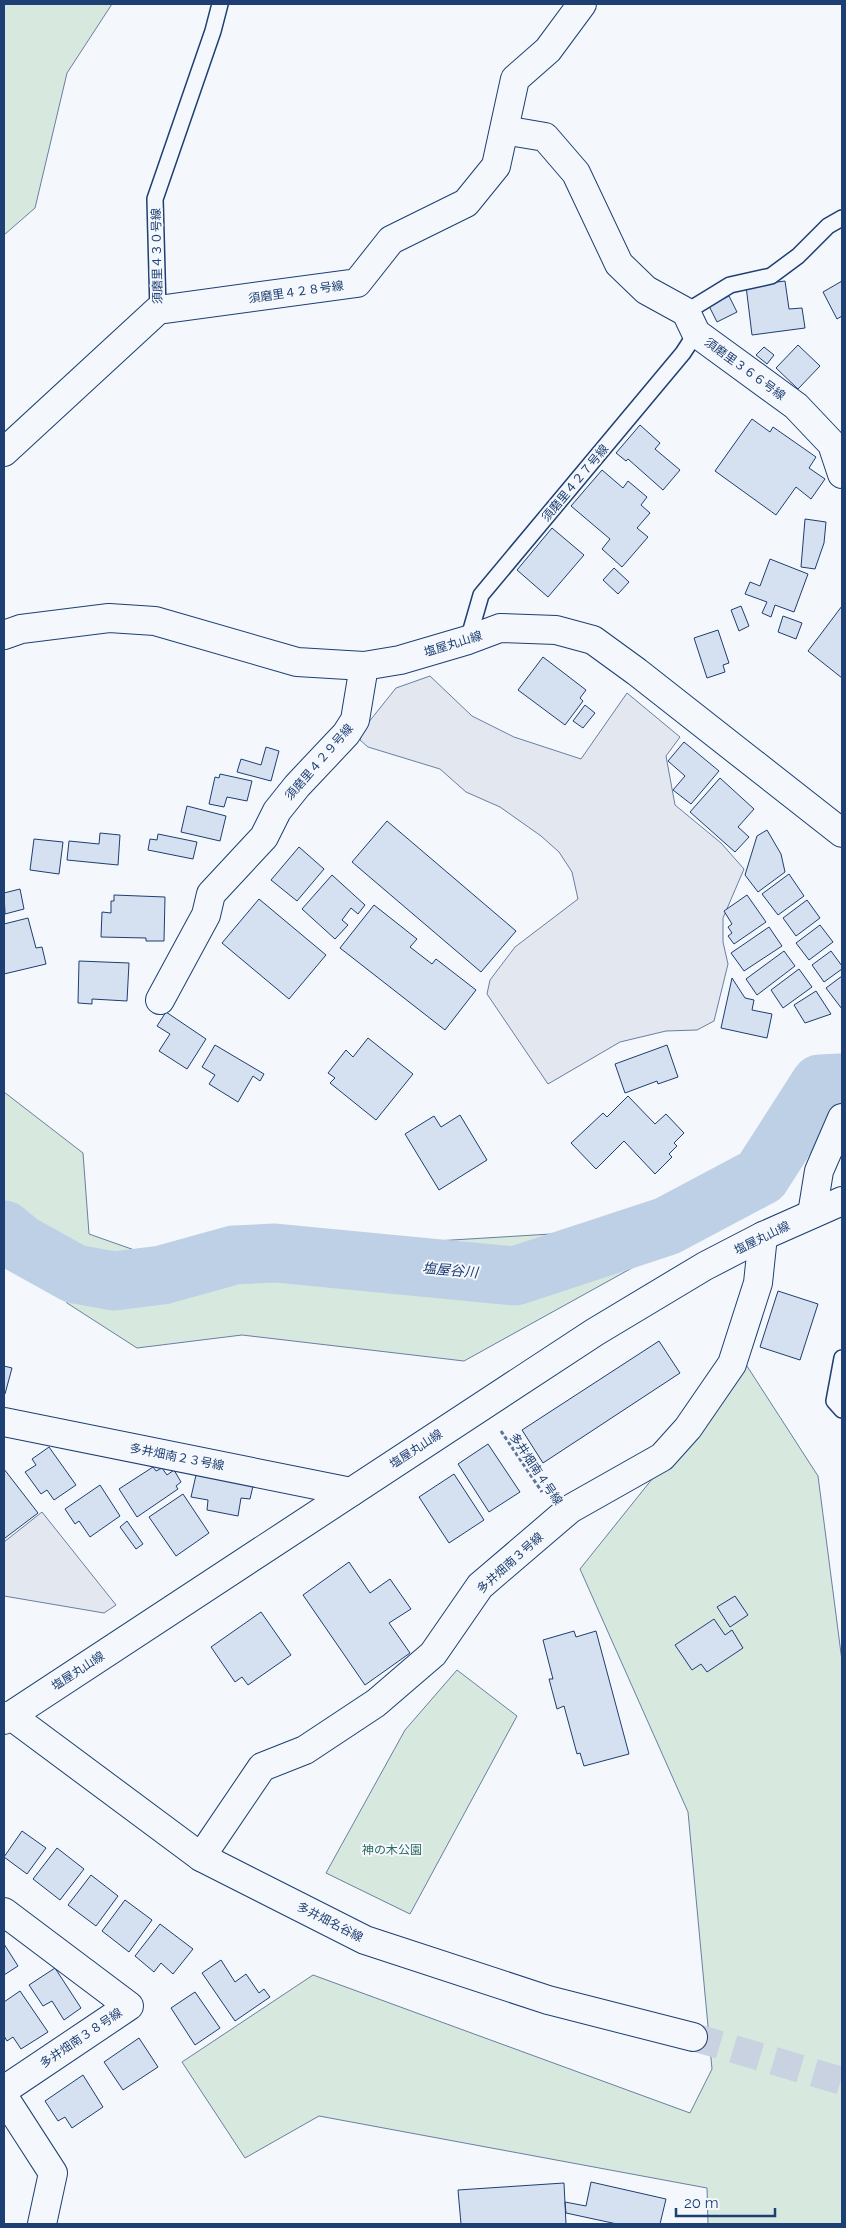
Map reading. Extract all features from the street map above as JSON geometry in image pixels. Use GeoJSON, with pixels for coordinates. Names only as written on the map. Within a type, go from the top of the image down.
{"type":"FeatureCollection","features":[{"type":"Feature","properties":{"kind":"street","name":"須磨里４２８号線"},"geometry":{"type":"LineString","coordinates":[[158,310],[357,284],[391,240],[466,203],[496,166],[515,78],[548,50],[582,4]]}},
{"type":"Feature","properties":{"kind":"street","name":"須磨里３６６号線"},"geometry":{"type":"LineString","coordinates":[[504,130],[545,137],[576,173],[619,264],[646,290],[796,406],[832,444],[842,474]]}},
{"type":"Feature","properties":{"kind":"street","name":"須磨里４３０号線"},"geometry":{"type":"LineString","coordinates":[[4,452],[158,310]]}},
{"type":"Feature","properties":{"kind":"street","name":"塩屋丸山線"},"geometry":{"type":"LineString","coordinates":[[4,635],[21,629],[109,618],[155,622],[297,662],[364,666],[400,660],[468,640],[500,628],[556,630],[593,640],[637,672],[842,833]]}},
{"type":"Feature","properties":{"kind":"street","name":"須磨里４２９号線"},"geometry":{"type":"LineString","coordinates":[[160,1000],[206,915],[210,894],[264,838],[277,811],[297,786],[346,734],[355,720],[364,666]]}},
{"type":"Feature","properties":{"kind":"street"},"geometry":{"type":"LineString","coordinates":[[812,1214],[819,1171],[842,1118]]}},
{"type":"Feature","properties":{"kind":"street","name":"塩屋丸山線"},"geometry":{"type":"LineString","coordinates":[[7,1717],[595,1332],[706,1266],[763,1236],[842,1201]]}},
{"type":"Feature","properties":{"kind":"street","name":"多井畑南３号線"},"geometry":{"type":"LineString","coordinates":[[201,1857],[262,1767],[305,1750],[376,1704],[433,1654],[480,1586],[570,1509],[662,1457],[688,1428],[732,1364],[758,1283],[763,1236]]}},
{"type":"Feature","properties":{"kind":"street","name":"多井畑南２３号線"},"geometry":{"type":"LineString","coordinates":[[4,1422],[351,1492]]}},
{"type":"Feature","properties":{"kind":"street","name":"多井畑名谷線"},"geometry":{"type":"LineString","coordinates":[[7,1717],[201,1857],[365,1940],[548,2000],[693,2037]]}},
{"type":"Feature","properties":{"kind":"street","name":"多井畑南３８号線"},"geometry":{"type":"LineString","coordinates":[[4,1912],[129,2006],[4,2090]]}},
{"type":"Feature","properties":{"kind":"street"},"geometry":{"type":"LineString","coordinates":[[4,2097],[53,2173],[42,2224]]}},
{"type":"Feature","properties":{"kind":"lane","name":"須磨里４３０号線"},"geometry":{"type":"LineString","coordinates":[[158,310],[156,199],[213,31],[220,4]]}},
{"type":"Feature","properties":{"kind":"lane","name":"須磨里４２７号線"},"geometry":{"type":"LineString","coordinates":[[468,640],[481,595],[677,361],[691,323],[730,285],[772,276],[798,256],[828,226],[842,218]]}},
{"type":"Feature","properties":{"kind":"lane"},"geometry":{"type":"LineString","coordinates":[[842,1358],[834,1401],[842,1410]]}},
{"type":"Feature","properties":{"kind":"path","name":"多井畑南４号線"},"geometry":{"type":"LineString","coordinates":[[499,1428],[559,1519]]}},
{"type":"Feature","properties":{"kind":"green space"},"geometry":{"type":"Polygon","coordinates":[[[4,4],[112,4],[67,73],[35,208],[4,235],[4,4]]]}},
{"type":"Feature","properties":{"kind":"green space"},"geometry":{"type":"Polygon","coordinates":[[[4,1092],[83,1153],[89,1234],[157,1258],[551,1234],[659,1253],[464,1361],[242,1335],[137,1348],[67,1303],[50,1246],[4,1210],[4,1092]]]}},
{"type":"Feature","properties":{"kind":"green space"},"geometry":{"type":"Polygon","coordinates":[[[745,1363],[818,1476],[842,1661],[842,2224],[708,2224],[707,2188],[319,2116],[245,2158],[182,2062],[313,1975],[690,2113],[712,2069],[688,1812],[580,1569],[745,1363]]]}},
{"type":"Feature","properties":{"kind":"green space","name":"神の木公園"},"geometry":{"type":"Polygon","coordinates":[[[457,1670],[517,1716],[410,1914],[326,1873],[405,1730],[457,1670]]]}},
{"type":"Feature","properties":{"kind":"shaded area"},"geometry":{"type":"Polygon","coordinates":[[[430,676],[472,716],[514,737],[581,759],[627,693],[680,737],[666,756],[675,805],[721,843],[744,869],[723,918],[723,942],[728,964],[714,1021],[697,1030],[666,1031],[620,1042],[548,1084],[487,994],[490,980],[515,947],[578,899],[572,872],[559,852],[541,836],[500,807],[466,792],[440,769],[368,747],[360,740],[364,728],[396,688],[430,676]]]}},
{"type":"Feature","properties":{"kind":"shaded area"},"geometry":{"type":"Polygon","coordinates":[[[42,1512],[116,1605],[104,1613],[4,1596],[4,1542],[42,1512]]]}},
{"type":"Feature","properties":{"kind":"building"},"geometry":{"type":"Polygon","coordinates":[[[785,281],[789,309],[802,308],[805,328],[752,335],[746,286],[785,281]]]}},
{"type":"Feature","properties":{"kind":"building"},"geometry":{"type":"Polygon","coordinates":[[[842,281],[842,316],[837,319],[823,292],[842,281]]]}},
{"type":"Feature","properties":{"kind":"building"},"geometry":{"type":"Polygon","coordinates":[[[729,296],[737,312],[717,322],[709,306],[729,296]]]}},
{"type":"Feature","properties":{"kind":"building"},"geometry":{"type":"Polygon","coordinates":[[[798,345],[820,366],[798,389],[776,368],[798,345]]]}},
{"type":"Feature","properties":{"kind":"building"},"geometry":{"type":"Polygon","coordinates":[[[764,347],[774,355],[767,364],[756,355],[764,347]]]}},
{"type":"Feature","properties":{"kind":"building"},"geometry":{"type":"Polygon","coordinates":[[[752,419],[770,432],[773,427],[816,457],[809,468],[825,479],[811,499],[796,487],[776,515],[715,471],[752,419]]]}},
{"type":"Feature","properties":{"kind":"building"},"geometry":{"type":"Polygon","coordinates":[[[640,425],[660,443],[655,449],[680,470],[663,490],[628,459],[626,461],[616,453],[640,425]]]}},
{"type":"Feature","properties":{"kind":"building"},"geometry":{"type":"Polygon","coordinates":[[[602,470],[623,488],[628,481],[647,497],[641,505],[650,513],[637,528],[648,537],[622,567],[602,549],[610,539],[571,506],[602,470]]]}},
{"type":"Feature","properties":{"kind":"building"},"geometry":{"type":"Polygon","coordinates":[[[805,519],[826,522],[824,543],[815,569],[801,567],[805,519]]]}},
{"type":"Feature","properties":{"kind":"building"},"geometry":{"type":"Polygon","coordinates":[[[552,528],[584,555],[548,597],[517,570],[552,528]]]}},
{"type":"Feature","properties":{"kind":"building"},"geometry":{"type":"Polygon","coordinates":[[[770,559],[808,574],[794,612],[775,605],[771,617],[762,613],[767,602],[745,594],[750,582],[760,586],[770,559]]]}},
{"type":"Feature","properties":{"kind":"building"},"geometry":{"type":"Polygon","coordinates":[[[614,568],[629,582],[618,594],[603,580],[614,568]]]}},
{"type":"Feature","properties":{"kind":"building"},"geometry":{"type":"Polygon","coordinates":[[[741,606],[749,626],[739,631],[731,610],[741,606]]]}},
{"type":"Feature","properties":{"kind":"building"},"geometry":{"type":"Polygon","coordinates":[[[842,606],[842,678],[808,651],[842,606]]]}},
{"type":"Feature","properties":{"kind":"building"},"geometry":{"type":"Polygon","coordinates":[[[783,616],[802,623],[796,639],[778,632],[783,616]]]}},
{"type":"Feature","properties":{"kind":"building"},"geometry":{"type":"Polygon","coordinates":[[[718,630],[729,663],[723,665],[725,672],[707,678],[694,638],[718,630]]]}},
{"type":"Feature","properties":{"kind":"building"},"geometry":{"type":"Polygon","coordinates":[[[543,657],[586,690],[580,698],[583,701],[565,725],[518,690],[543,657]]]}},
{"type":"Feature","properties":{"kind":"building"},"geometry":{"type":"Polygon","coordinates":[[[585,705],[595,713],[583,728],[573,721],[585,705]]]}},
{"type":"Feature","properties":{"kind":"building"},"geometry":{"type":"Polygon","coordinates":[[[684,742],[719,771],[691,804],[673,790],[685,776],[668,761],[684,742]]]}},
{"type":"Feature","properties":{"kind":"building"},"geometry":{"type":"Polygon","coordinates":[[[266,747],[279,751],[271,781],[237,772],[241,759],[261,765],[266,747]]]}},
{"type":"Feature","properties":{"kind":"building"},"geometry":{"type":"Polygon","coordinates":[[[220,774],[252,781],[247,801],[227,797],[224,807],[209,804],[215,777],[219,778],[220,774]]]}},
{"type":"Feature","properties":{"kind":"building"},"geometry":{"type":"Polygon","coordinates":[[[720,778],[754,809],[738,827],[749,837],[735,852],[690,812],[720,778]]]}},
{"type":"Feature","properties":{"kind":"building"},"geometry":{"type":"Polygon","coordinates":[[[187,806],[226,816],[220,841],[181,832],[187,806]]]}},
{"type":"Feature","properties":{"kind":"building"},"geometry":{"type":"Polygon","coordinates":[[[387,821],[516,931],[481,972],[352,862],[387,821]]]}},
{"type":"Feature","properties":{"kind":"building"},"geometry":{"type":"Polygon","coordinates":[[[767,830],[781,854],[785,872],[758,892],[745,875],[757,836],[767,830]]]}},
{"type":"Feature","properties":{"kind":"building"},"geometry":{"type":"Polygon","coordinates":[[[100,833],[120,835],[118,865],[67,860],[69,841],[99,844],[100,833]]]}},
{"type":"Feature","properties":{"kind":"building"},"geometry":{"type":"Polygon","coordinates":[[[158,834],[197,842],[193,859],[148,850],[150,839],[157,840],[158,834]]]}},
{"type":"Feature","properties":{"kind":"building"},"geometry":{"type":"Polygon","coordinates":[[[34,839],[63,842],[59,874],[30,870],[34,839]]]}},
{"type":"Feature","properties":{"kind":"building"},"geometry":{"type":"Polygon","coordinates":[[[299,847],[324,869],[297,901],[271,880],[299,847]]]}},
{"type":"Feature","properties":{"kind":"building"},"geometry":{"type":"Polygon","coordinates":[[[789,874],[804,896],[778,915],[762,894],[789,874]]]}},
{"type":"Feature","properties":{"kind":"building"},"geometry":{"type":"Polygon","coordinates":[[[332,875],[365,905],[358,914],[351,908],[342,920],[348,925],[335,939],[302,909],[332,875]]]}},
{"type":"Feature","properties":{"kind":"building"},"geometry":{"type":"Polygon","coordinates":[[[20,889],[24,909],[5,914],[4,893],[20,889]]]}},
{"type":"Feature","properties":{"kind":"building"},"geometry":{"type":"Polygon","coordinates":[[[114,895],[165,897],[164,941],[146,941],[146,938],[101,937],[102,912],[111,913],[111,901],[114,901],[114,895]]]}},
{"type":"Feature","properties":{"kind":"building"},"geometry":{"type":"Polygon","coordinates":[[[747,895],[766,922],[734,944],[728,936],[732,933],[728,927],[732,924],[724,911],[747,895]]]}},
{"type":"Feature","properties":{"kind":"building"},"geometry":{"type":"Polygon","coordinates":[[[259,899],[326,955],[289,999],[222,943],[259,899]]]}},
{"type":"Feature","properties":{"kind":"building"},"geometry":{"type":"Polygon","coordinates":[[[807,900],[820,918],[796,936],[783,918],[807,900]]]}},
{"type":"Feature","properties":{"kind":"building"},"geometry":{"type":"Polygon","coordinates":[[[374,905],[417,939],[410,947],[432,964],[436,959],[476,990],[445,1030],[340,948],[374,905]]]}},
{"type":"Feature","properties":{"kind":"building"},"geometry":{"type":"Polygon","coordinates":[[[28,918],[36,948],[42,947],[46,964],[4,974],[4,924],[28,918]]]}},
{"type":"Feature","properties":{"kind":"building"},"geometry":{"type":"Polygon","coordinates":[[[820,925],[833,942],[809,960],[796,943],[820,925]]]}},
{"type":"Feature","properties":{"kind":"building"},"geometry":{"type":"Polygon","coordinates":[[[769,927],[782,946],[744,971],[731,953],[769,927]]]}},
{"type":"Feature","properties":{"kind":"building"},"geometry":{"type":"Polygon","coordinates":[[[784,951],[795,966],[757,995],[746,979],[784,951]]]}},
{"type":"Feature","properties":{"kind":"building"},"geometry":{"type":"Polygon","coordinates":[[[831,951],[842,966],[842,969],[824,982],[812,965],[831,951]]]}},
{"type":"Feature","properties":{"kind":"building"},"geometry":{"type":"Polygon","coordinates":[[[79,961],[129,963],[127,1001],[92,999],[92,1004],[78,1003],[79,961]]]}},
{"type":"Feature","properties":{"kind":"building"},"geometry":{"type":"Polygon","coordinates":[[[799,969],[812,987],[783,1008],[771,990],[799,969]]]}},
{"type":"Feature","properties":{"kind":"building"},"geometry":{"type":"Polygon","coordinates":[[[842,976],[842,1009],[826,988],[842,976]]]}},
{"type":"Feature","properties":{"kind":"building"},"geometry":{"type":"Polygon","coordinates":[[[732,978],[745,998],[754,1000],[752,1010],[772,1014],[767,1038],[721,1028],[732,978]]]}},
{"type":"Feature","properties":{"kind":"building"},"geometry":{"type":"Polygon","coordinates":[[[816,991],[831,1014],[805,1023],[794,1005],[816,991]]]}},
{"type":"Feature","properties":{"kind":"building"},"geometry":{"type":"Polygon","coordinates":[[[166,1012],[206,1039],[187,1069],[159,1051],[170,1034],[157,1026],[166,1012]]]}},
{"type":"Feature","properties":{"kind":"building"},"geometry":{"type":"Polygon","coordinates":[[[368,1038],[413,1074],[376,1120],[330,1083],[335,1078],[328,1073],[346,1050],[353,1057],[368,1038]]]}},
{"type":"Feature","properties":{"kind":"building"},"geometry":{"type":"Polygon","coordinates":[[[215,1045],[264,1074],[260,1081],[253,1076],[238,1102],[209,1084],[215,1075],[202,1067],[215,1045]]]}},
{"type":"Feature","properties":{"kind":"building"},"geometry":{"type":"Polygon","coordinates":[[[667,1045],[678,1077],[658,1084],[657,1081],[625,1093],[615,1064],[667,1045]]]}},
{"type":"Feature","properties":{"kind":"building"},"geometry":{"type":"Polygon","coordinates":[[[628,1096],[655,1124],[666,1114],[684,1133],[674,1143],[677,1146],[669,1154],[672,1157],[655,1174],[624,1141],[596,1169],[571,1143],[603,1113],[607,1117],[628,1096]]]}},
{"type":"Feature","properties":{"kind":"building"},"geometry":{"type":"Polygon","coordinates":[[[460,1115],[487,1160],[439,1190],[405,1134],[434,1116],[441,1127],[460,1115]]]}},
{"type":"Feature","properties":{"kind":"building"},"geometry":{"type":"Polygon","coordinates":[[[778,1291],[818,1304],[800,1360],[760,1347],[778,1291]]]}},
{"type":"Feature","properties":{"kind":"building"},"geometry":{"type":"Polygon","coordinates":[[[659,1341],[680,1373],[543,1463],[522,1430],[659,1341]]]}},
{"type":"Feature","properties":{"kind":"building"},"geometry":{"type":"Polygon","coordinates":[[[4,1366],[12,1368],[5,1394],[4,1394],[4,1366]]]}},
{"type":"Feature","properties":{"kind":"building"},"geometry":{"type":"Polygon","coordinates":[[[488,1444],[520,1492],[489,1512],[458,1464],[488,1444]]]}},
{"type":"Feature","properties":{"kind":"building"},"geometry":{"type":"Polygon","coordinates":[[[49,1447],[76,1485],[54,1500],[47,1490],[41,1494],[25,1472],[36,1465],[32,1459],[49,1447]]]}},
{"type":"Feature","properties":{"kind":"building"},"geometry":{"type":"Polygon","coordinates":[[[153,1467],[156,1471],[162,1468],[167,1475],[174,1470],[181,1482],[176,1486],[178,1489],[137,1517],[119,1489],[153,1467]]]}},
{"type":"Feature","properties":{"kind":"building"},"geometry":{"type":"Polygon","coordinates":[[[4,1469],[38,1513],[5,1538],[4,1535],[4,1469]]]}},
{"type":"Feature","properties":{"kind":"building"},"geometry":{"type":"Polygon","coordinates":[[[454,1474],[484,1520],[449,1543],[419,1497],[454,1474]]]}},
{"type":"Feature","properties":{"kind":"building"},"geometry":{"type":"Polygon","coordinates":[[[196,1475],[253,1486],[250,1499],[241,1498],[238,1516],[207,1510],[208,1500],[191,1497],[196,1475]]]}},
{"type":"Feature","properties":{"kind":"building"},"geometry":{"type":"Polygon","coordinates":[[[100,1485],[120,1516],[90,1537],[79,1521],[75,1524],[65,1509],[100,1485]]]}},
{"type":"Feature","properties":{"kind":"building"},"geometry":{"type":"Polygon","coordinates":[[[183,1494],[209,1533],[176,1556],[149,1517],[183,1494]]]}},
{"type":"Feature","properties":{"kind":"building"},"geometry":{"type":"Polygon","coordinates":[[[127,1521],[143,1544],[136,1549],[120,1527],[127,1521]]]}},
{"type":"Feature","properties":{"kind":"building"},"geometry":{"type":"Polygon","coordinates":[[[349,1562],[370,1593],[390,1579],[411,1609],[389,1623],[410,1653],[365,1685],[303,1595],[349,1562]]]}},
{"type":"Feature","properties":{"kind":"building"},"geometry":{"type":"Polygon","coordinates":[[[735,1596],[748,1615],[730,1627],[717,1607],[735,1596]]]}},
{"type":"Feature","properties":{"kind":"building"},"geometry":{"type":"Polygon","coordinates":[[[261,1612],[291,1655],[248,1685],[242,1677],[235,1682],[211,1647],[261,1612]]]}},
{"type":"Feature","properties":{"kind":"building"},"geometry":{"type":"Polygon","coordinates":[[[714,1619],[725,1635],[732,1630],[743,1648],[707,1672],[701,1664],[692,1670],[675,1645],[714,1619]]]}},
{"type":"Feature","properties":{"kind":"building"},"geometry":{"type":"Polygon","coordinates":[[[574,1631],[576,1637],[596,1631],[629,1754],[584,1766],[580,1753],[577,1754],[564,1706],[557,1709],[549,1679],[553,1679],[543,1640],[574,1631]]]}},
{"type":"Feature","properties":{"kind":"building"},"geometry":{"type":"Polygon","coordinates":[[[22,1831],[46,1848],[27,1874],[4,1857],[22,1831]]]}},
{"type":"Feature","properties":{"kind":"building"},"geometry":{"type":"Polygon","coordinates":[[[57,1848],[84,1869],[60,1900],[33,1879],[57,1848]]]}},
{"type":"Feature","properties":{"kind":"building"},"geometry":{"type":"Polygon","coordinates":[[[91,1875],[118,1896],[96,1926],[68,1905],[91,1875]]]}},
{"type":"Feature","properties":{"kind":"building"},"geometry":{"type":"Polygon","coordinates":[[[125,1900],[152,1920],[129,1952],[102,1931],[125,1900]]]}},
{"type":"Feature","properties":{"kind":"building"},"geometry":{"type":"Polygon","coordinates":[[[160,1924],[193,1949],[173,1974],[161,1963],[154,1972],[135,1956],[160,1924]]]}},
{"type":"Feature","properties":{"kind":"building"},"geometry":{"type":"Polygon","coordinates":[[[4,1944],[18,1966],[4,1975],[4,1944]]]}},
{"type":"Feature","properties":{"kind":"building"},"geometry":{"type":"Polygon","coordinates":[[[221,1960],[235,1982],[246,1974],[259,1993],[264,1989],[270,1997],[235,2021],[202,1973],[221,1960]]]}},
{"type":"Feature","properties":{"kind":"building"},"geometry":{"type":"Polygon","coordinates":[[[55,1968],[81,2008],[64,2020],[52,2001],[43,2006],[29,1985],[55,1968]]]}},
{"type":"Feature","properties":{"kind":"building"},"geometry":{"type":"Polygon","coordinates":[[[20,1991],[48,2032],[21,2049],[13,2037],[7,2041],[4,2036],[4,2002],[20,1991]]]}},
{"type":"Feature","properties":{"kind":"building"},"geometry":{"type":"Polygon","coordinates":[[[195,1992],[220,2028],[195,2045],[171,2008],[195,1992]]]}},
{"type":"Feature","properties":{"kind":"building"},"geometry":{"type":"Polygon","coordinates":[[[139,2038],[158,2067],[123,2090],[104,2062],[139,2038]]]}},
{"type":"Feature","properties":{"kind":"building"},"geometry":{"type":"Polygon","coordinates":[[[83,2075],[103,2107],[72,2128],[65,2117],[58,2121],[45,2101],[83,2075]]]}},
{"type":"Feature","properties":{"kind":"building"},"geometry":{"type":"Polygon","coordinates":[[[591,2182],[666,2199],[660,2224],[617,2224],[566,2213],[565,2202],[586,2206],[591,2182]]]}},
{"type":"Feature","properties":{"kind":"building"},"geometry":{"type":"Polygon","coordinates":[[[564,2183],[566,2224],[461,2224],[458,2190],[564,2183]]]}},
{"type":"Feature","properties":{"kind":"waterway","name":"塩屋谷川"},"geometry":{"type":"LineString","coordinates":[[4,1230],[21,1244],[75,1274],[114,1281],[162,1275],[234,1255],[275,1253],[515,1276],[667,1226],[761,1176],[820,1084],[842,1083]]}},
{"type":"Feature","properties":{"kind":"tunnel"},"geometry":{"type":"LineString","coordinates":[[693,2037],[842,2081]]}}]}
